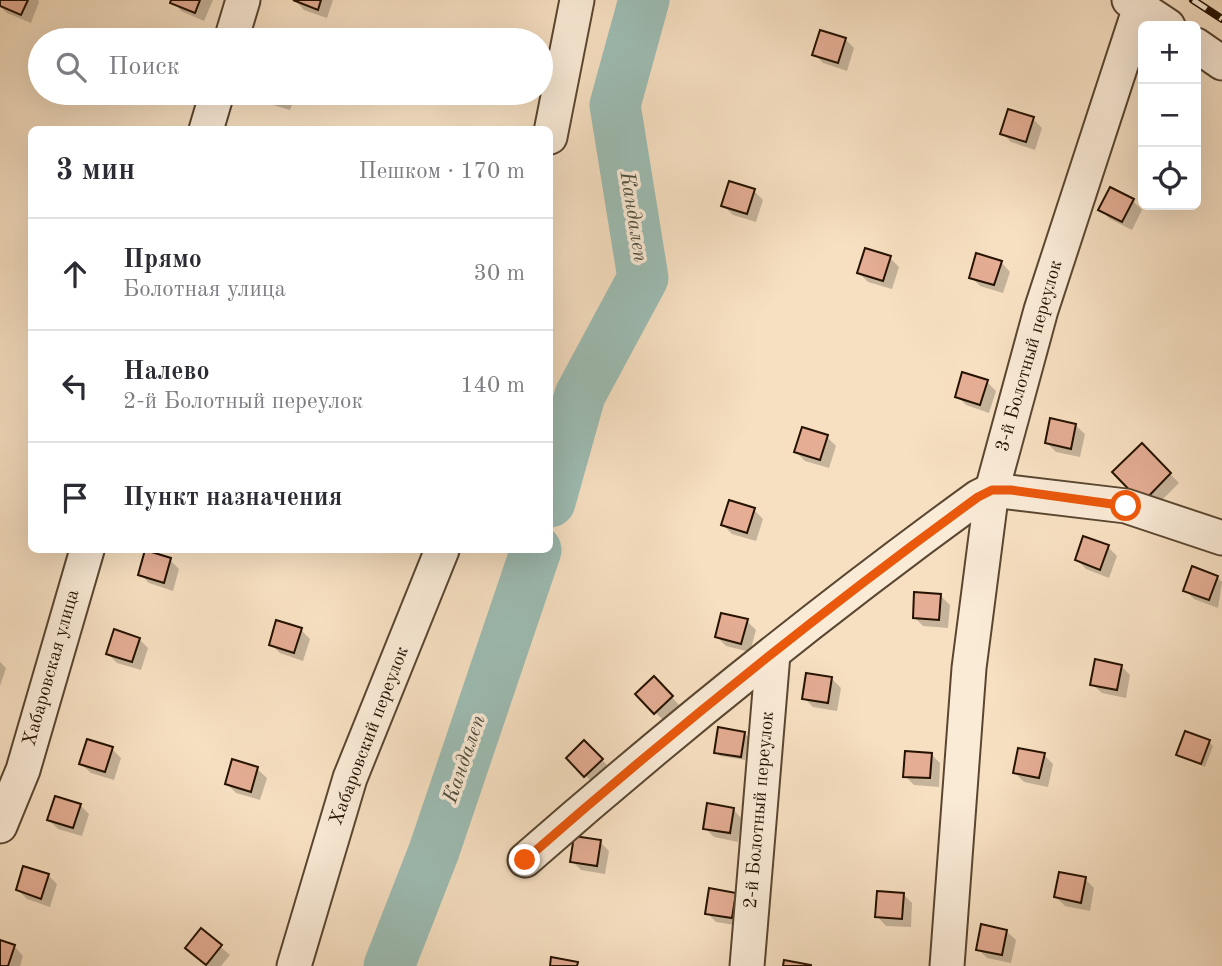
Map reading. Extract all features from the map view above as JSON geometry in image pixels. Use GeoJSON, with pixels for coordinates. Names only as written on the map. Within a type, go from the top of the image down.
{"type":"FeatureCollection","features":[{"type":"Feature","properties":{"kind":"street"},"geometry":{"type":"LineString","coordinates":[[235,28],[243,0]]}},
{"type":"Feature","properties":{"kind":"street"},"geometry":{"type":"LineString","coordinates":[[552,126],[577,0]]}},
{"type":"Feature","properties":{"kind":"street"},"geometry":{"type":"LineString","coordinates":[[1134,4],[1160,21]]}},
{"type":"Feature","properties":{"kind":"street","name":"3-й Болотный переулок"},"geometry":{"type":"LineString","coordinates":[[947,966],[969,668],[992,490],[1041,310],[1134,4]]}},
{"type":"Feature","properties":{"kind":"street"},"geometry":{"type":"LineString","coordinates":[[1201,49],[1222,64]]}},
{"type":"Feature","properties":{"kind":"street"},"geometry":{"type":"LineString","coordinates":[[207,126],[213,105]]}},
{"type":"Feature","properties":{"kind":"street"},"geometry":{"type":"LineString","coordinates":[[525,860],[686,722],[829,606],[978,497],[992,490],[1126,506],[1222,538]]}},
{"type":"Feature","properties":{"kind":"street","name":"Хабаровская улица"},"geometry":{"type":"LineString","coordinates":[[0,825],[23,770],[86,553]]}},
{"type":"Feature","properties":{"kind":"street","name":"Хабаровский переулок"},"geometry":{"type":"LineString","coordinates":[[294,966],[350,778],[441,553]]}},
{"type":"Feature","properties":{"kind":"street","name":"2-й Болотный переулок"},"geometry":{"type":"LineString","coordinates":[[747,966],[773,654]]}},
{"type":"Feature","properties":{"kind":"building"},"geometry":{"type":"Polygon","coordinates":[[[0,0],[28,0],[21,15],[0,6],[0,0]]]}},
{"type":"Feature","properties":{"kind":"building"},"geometry":{"type":"Polygon","coordinates":[[[171,0],[200,0],[195,13],[170,3],[171,0]]]}},
{"type":"Feature","properties":{"kind":"building"},"geometry":{"type":"Polygon","coordinates":[[[293,0],[321,0],[318,10],[293,0]]]}},
{"type":"Feature","properties":{"kind":"building"},"geometry":{"type":"Polygon","coordinates":[[[820,30],[846,38],[838,63],[812,55],[820,30]]]}},
{"type":"Feature","properties":{"kind":"building"},"geometry":{"type":"Polygon","coordinates":[[[1008,109],[1034,117],[1026,142],[1000,134],[1008,109]]]}},
{"type":"Feature","properties":{"kind":"building"},"geometry":{"type":"Polygon","coordinates":[[[729,181],[755,189],[747,214],[721,206],[729,181]]]}},
{"type":"Feature","properties":{"kind":"building"},"geometry":{"type":"Polygon","coordinates":[[[1110,187],[1134,199],[1122,222],[1098,210],[1110,187]]]}},
{"type":"Feature","properties":{"kind":"building"},"geometry":{"type":"Polygon","coordinates":[[[865,248],[891,256],[883,281],[857,273],[865,248]]]}},
{"type":"Feature","properties":{"kind":"building"},"geometry":{"type":"Polygon","coordinates":[[[976,253],[1002,261],[994,285],[969,278],[976,253]]]}},
{"type":"Feature","properties":{"kind":"building"},"geometry":{"type":"Polygon","coordinates":[[[962,372],[988,380],[980,405],[955,397],[962,372]]]}},
{"type":"Feature","properties":{"kind":"building"},"geometry":{"type":"Polygon","coordinates":[[[1050,418],[1076,424],[1071,449],[1045,443],[1050,418]]]}},
{"type":"Feature","properties":{"kind":"building"},"geometry":{"type":"Polygon","coordinates":[[[802,427],[828,435],[820,460],[794,452],[802,427]]]}},
{"type":"Feature","properties":{"kind":"building"},"geometry":{"type":"Polygon","coordinates":[[[1142,443],[1171,473],[1142,503],[1112,472],[1142,443]]]}},
{"type":"Feature","properties":{"kind":"building"},"geometry":{"type":"Polygon","coordinates":[[[729,500],[755,508],[747,533],[721,525],[729,500]]]}},
{"type":"Feature","properties":{"kind":"building"},"geometry":{"type":"Polygon","coordinates":[[[1083,536],[1109,545],[1100,570],[1075,560],[1083,536]]]}},
{"type":"Feature","properties":{"kind":"building"},"geometry":{"type":"Polygon","coordinates":[[[144,553],[171,558],[164,583],[138,575],[144,553]]]}},
{"type":"Feature","properties":{"kind":"building"},"geometry":{"type":"Polygon","coordinates":[[[1192,566],[1218,576],[1209,600],[1183,591],[1192,566]]]}},
{"type":"Feature","properties":{"kind":"building"},"geometry":{"type":"Polygon","coordinates":[[[914,592],[941,594],[939,620],[913,618],[914,592]]]}},
{"type":"Feature","properties":{"kind":"building"},"geometry":{"type":"Polygon","coordinates":[[[721,613],[748,619],[741,644],[715,637],[721,613]]]}},
{"type":"Feature","properties":{"kind":"building"},"geometry":{"type":"Polygon","coordinates":[[[276,620],[302,628],[294,653],[269,645],[276,620]]]}},
{"type":"Feature","properties":{"kind":"building"},"geometry":{"type":"Polygon","coordinates":[[[114,629],[140,638],[132,662],[106,654],[114,629]]]}},
{"type":"Feature","properties":{"kind":"building"},"geometry":{"type":"Polygon","coordinates":[[[1095,659],[1122,665],[1117,690],[1090,685],[1095,659]]]}},
{"type":"Feature","properties":{"kind":"building"},"geometry":{"type":"Polygon","coordinates":[[[806,673],[832,677],[828,703],[802,699],[806,673]]]}},
{"type":"Feature","properties":{"kind":"building"},"geometry":{"type":"Polygon","coordinates":[[[654,676],[673,696],[654,714],[635,694],[654,676]]]}},
{"type":"Feature","properties":{"kind":"building"},"geometry":{"type":"Polygon","coordinates":[[[718,727],[745,732],[741,757],[714,753],[718,727]]]}},
{"type":"Feature","properties":{"kind":"building"},"geometry":{"type":"Polygon","coordinates":[[[1185,731],[1210,740],[1201,764],[1176,755],[1185,731]]]}},
{"type":"Feature","properties":{"kind":"building"},"geometry":{"type":"Polygon","coordinates":[[[87,739],[113,747],[105,772],[79,764],[87,739]]]}},
{"type":"Feature","properties":{"kind":"building"},"geometry":{"type":"Polygon","coordinates":[[[584,740],[603,759],[584,777],[566,758],[584,740]]]}},
{"type":"Feature","properties":{"kind":"building"},"geometry":{"type":"Polygon","coordinates":[[[1018,748],[1045,753],[1039,778],[1013,773],[1018,748]]]}},
{"type":"Feature","properties":{"kind":"building"},"geometry":{"type":"Polygon","coordinates":[[[905,751],[932,753],[930,778],[903,777],[905,751]]]}},
{"type":"Feature","properties":{"kind":"building"},"geometry":{"type":"Polygon","coordinates":[[[232,759],[258,767],[251,792],[225,784],[232,759]]]}},
{"type":"Feature","properties":{"kind":"building"},"geometry":{"type":"Polygon","coordinates":[[[55,796],[81,804],[73,828],[47,820],[55,796]]]}},
{"type":"Feature","properties":{"kind":"building"},"geometry":{"type":"Polygon","coordinates":[[[707,803],[734,808],[730,833],[703,829],[707,803]]]}},
{"type":"Feature","properties":{"kind":"building"},"geometry":{"type":"Polygon","coordinates":[[[574,836],[601,840],[597,866],[570,862],[574,836]]]}},
{"type":"Feature","properties":{"kind":"building"},"geometry":{"type":"Polygon","coordinates":[[[23,866],[49,874],[41,899],[16,890],[23,866]]]}},
{"type":"Feature","properties":{"kind":"building"},"geometry":{"type":"Polygon","coordinates":[[[1059,872],[1086,877],[1081,903],[1054,897],[1059,872]]]}},
{"type":"Feature","properties":{"kind":"building"},"geometry":{"type":"Polygon","coordinates":[[[709,888],[736,893],[732,918],[705,914],[709,888]]]}},
{"type":"Feature","properties":{"kind":"building"},"geometry":{"type":"Polygon","coordinates":[[[877,891],[904,893],[902,919],[875,917],[877,891]]]}},
{"type":"Feature","properties":{"kind":"building"},"geometry":{"type":"Polygon","coordinates":[[[981,924],[1007,930],[1002,955],[976,950],[981,924]]]}},
{"type":"Feature","properties":{"kind":"building"},"geometry":{"type":"Polygon","coordinates":[[[201,928],[222,945],[206,965],[185,948],[201,928]]]}},
{"type":"Feature","properties":{"kind":"building"},"geometry":{"type":"Polygon","coordinates":[[[0,940],[15,945],[8,966],[0,966],[0,940]]]}},
{"type":"Feature","properties":{"kind":"building"},"geometry":{"type":"Polygon","coordinates":[[[551,957],[578,962],[577,966],[550,966],[551,957]]]}},
{"type":"Feature","properties":{"kind":"building"},"geometry":{"type":"Polygon","coordinates":[[[784,960],[811,965],[811,966],[783,966],[784,960]]]}},
{"type":"Feature","properties":{"kind":"waterway","name":"Кандалеп"},"geometry":{"type":"LineString","coordinates":[[553,491],[580,395],[643,278],[615,105],[644,0]]}},
{"type":"Feature","properties":{"kind":"waterway","name":"Кандалеп"},"geometry":{"type":"LineString","coordinates":[[389,966],[434,851],[535,553]]}},
{"type":"Feature","properties":{"kind":"railway"},"geometry":{"type":"LineString","coordinates":[[1193,0],[1222,19]]}},
{"type":"Feature","properties":{"kind":"route"},"geometry":{"type":"LineString","coordinates":[[525,860],[686,722],[829,606],[978,497],[992,490],[1011,490],[1126,506]]}}]}
